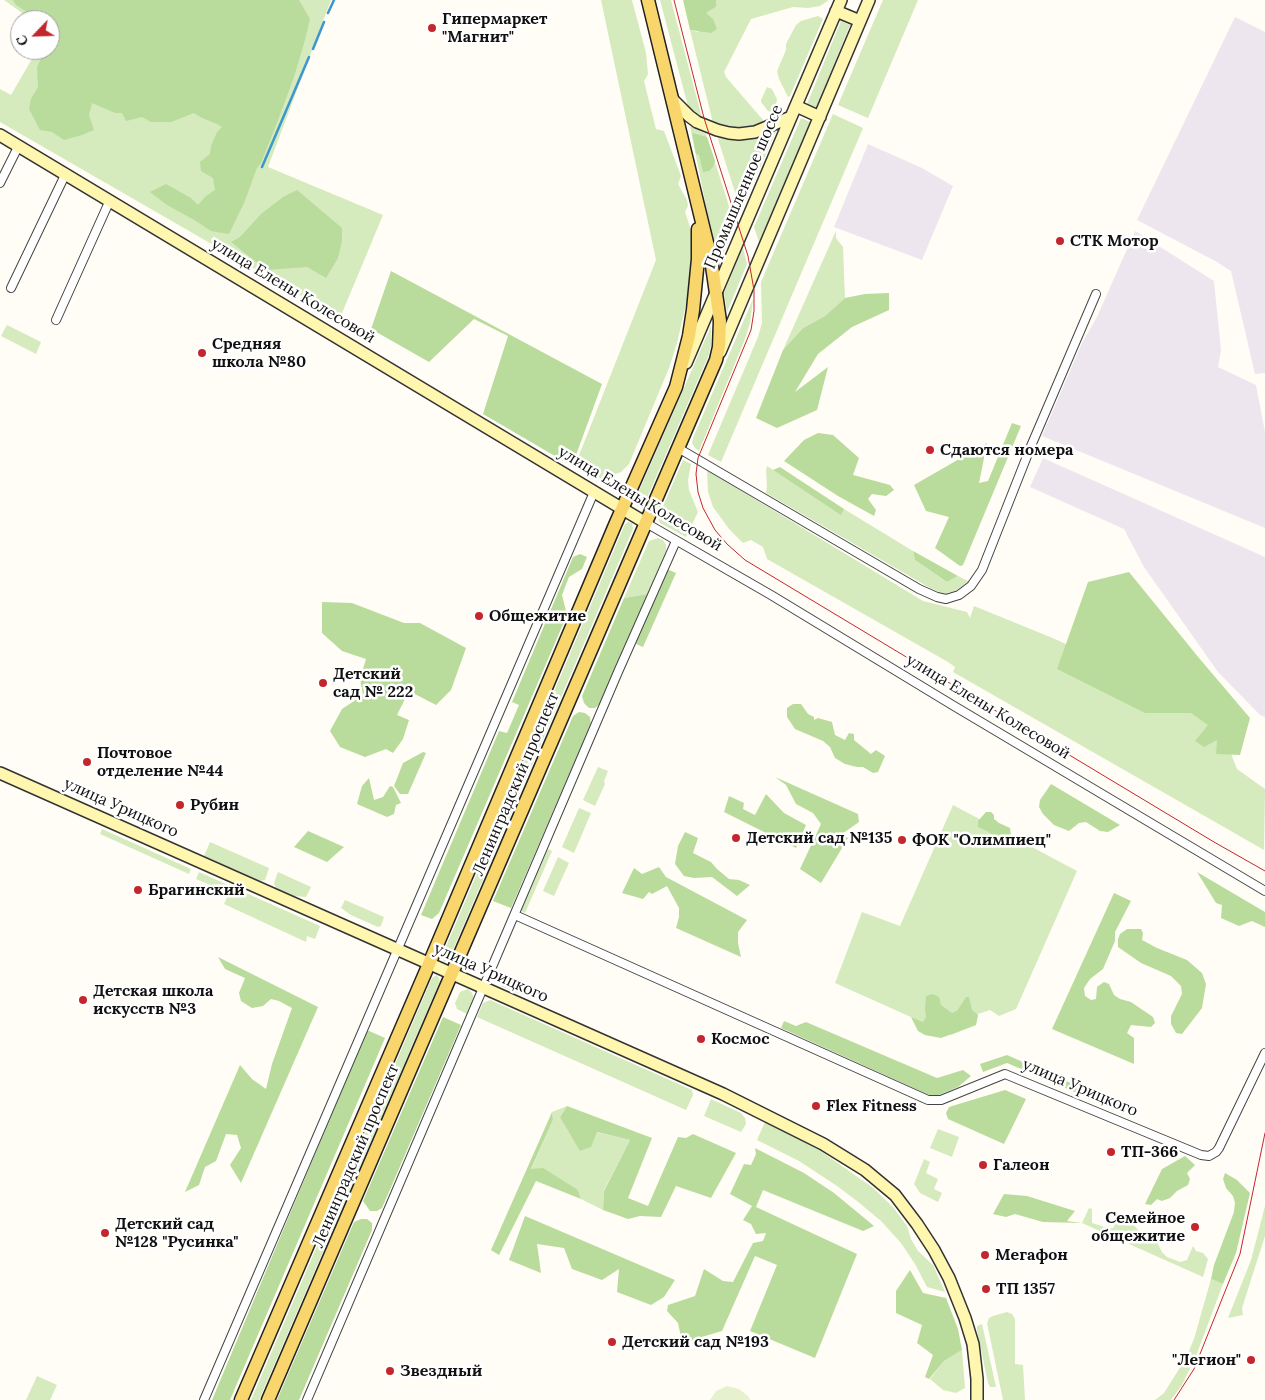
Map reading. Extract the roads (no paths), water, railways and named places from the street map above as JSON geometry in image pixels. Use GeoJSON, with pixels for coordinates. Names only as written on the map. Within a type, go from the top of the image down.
{"type":"FeatureCollection","features":[{"type":"Feature","properties":{"kind":"main road","name":"Ленинградский проспект"},"geometry":{"type":"LineString","coordinates":[[268,1400],[716,360],[721,334],[717,292],[690,170],[648,0]]}},
{"type":"Feature","properties":{"kind":"main road","name":"Ленинградский проспект"},"geometry":{"type":"LineString","coordinates":[[241,1400],[676,387],[688,336],[697,284],[698,233],[690,170]]}},
{"type":"Feature","properties":{"kind":"street"},"geometry":{"type":"LineString","coordinates":[[716,360],[869,0]]}},
{"type":"Feature","properties":{"kind":"street"},"geometry":{"type":"LineString","coordinates":[[839,5],[860,21]]}},
{"type":"Feature","properties":{"kind":"street","name":"Промышленное шоссе"},"geometry":{"type":"LineString","coordinates":[[676,387],[839,5]]}},
{"type":"Feature","properties":{"kind":"street"},"geometry":{"type":"LineString","coordinates":[[673,100],[697,122],[729,133],[755,132],[794,111],[820,117]]}},
{"type":"Feature","properties":{"kind":"street","name":"улица Елены Колесовой"},"geometry":{"type":"LineString","coordinates":[[0,134],[622,509],[771,595],[1265,891]]}},
{"type":"Feature","properties":{"kind":"street"},"geometry":{"type":"LineString","coordinates":[[0,183],[19,145]]}},
{"type":"Feature","properties":{"kind":"street"},"geometry":{"type":"LineString","coordinates":[[11,288],[66,173]]}},
{"type":"Feature","properties":{"kind":"street"},"geometry":{"type":"LineString","coordinates":[[56,320],[110,200]]}},
{"type":"Feature","properties":{"kind":"street"},"geometry":{"type":"LineString","coordinates":[[678,448],[919,589],[946,599],[959,595],[971,586],[982,570],[1031,446],[1096,294]]}},
{"type":"Feature","properties":{"kind":"street"},"geometry":{"type":"LineString","coordinates":[[204,1400],[594,492]]}},
{"type":"Feature","properties":{"kind":"street"},"geometry":{"type":"LineString","coordinates":[[307,1400],[676,540]]}},
{"type":"Feature","properties":{"kind":"street","name":"улица Урицкого"},"geometry":{"type":"LineString","coordinates":[[0,773],[723,1094],[823,1144],[865,1170],[894,1195],[917,1224],[934,1250],[955,1291],[972,1344],[977,1379],[977,1400]]}},
{"type":"Feature","properties":{"kind":"street","name":"улица Урицкого"},"geometry":{"type":"LineString","coordinates":[[515,915],[928,1100],[941,1100],[1005,1074],[1193,1152],[1209,1156],[1219,1148],[1228,1132],[1265,1053]]}},
{"type":"Feature","properties":{"kind":"waterway"},"geometry":{"type":"LineString","coordinates":[[328,13],[334,0]]}},
{"type":"Feature","properties":{"kind":"waterway"},"geometry":{"type":"LineString","coordinates":[[313,49],[324,22]]}},
{"type":"Feature","properties":{"kind":"waterway"},"geometry":{"type":"LineString","coordinates":[[262,167],[309,57]]}},
{"type":"Feature","properties":{"kind":"tram line"},"geometry":{"type":"LineString","coordinates":[[674,0],[704,118],[748,256],[754,290],[754,311],[751,330],[698,458],[696,474],[698,492],[703,508],[715,530],[745,560],[1265,871]]}},
{"type":"Feature","properties":{"kind":"tram line"},"geometry":{"type":"LineString","coordinates":[[1174,1400],[1194,1369],[1240,1254],[1265,1133]]}},
{"type":"Feature","properties":{"kind":"place","name":"Гипермаркет \"Магнит\""},"geometry":{"type":"Point","coordinates":[432,28]}},
{"type":"Feature","properties":{"kind":"place","name":"СТК Мотор"},"geometry":{"type":"Point","coordinates":[1060,241]}},
{"type":"Feature","properties":{"kind":"place","name":"Средняя школа №80"},"geometry":{"type":"Point","coordinates":[202,353]}},
{"type":"Feature","properties":{"kind":"place","name":"Сдаются номера"},"geometry":{"type":"Point","coordinates":[930,450]}},
{"type":"Feature","properties":{"kind":"place","name":"Общежитие"},"geometry":{"type":"Point","coordinates":[479,616]}},
{"type":"Feature","properties":{"kind":"place","name":"Детский сад № 222"},"geometry":{"type":"Point","coordinates":[323,683]}},
{"type":"Feature","properties":{"kind":"place","name":"Почтовое отделение №44"},"geometry":{"type":"Point","coordinates":[87,762]}},
{"type":"Feature","properties":{"kind":"place","name":"Рубин"},"geometry":{"type":"Point","coordinates":[180,805]}},
{"type":"Feature","properties":{"kind":"place","name":"Детский сад №135"},"geometry":{"type":"Point","coordinates":[736,838]}},
{"type":"Feature","properties":{"kind":"place","name":"ФОК \"Олимпиец\""},"geometry":{"type":"Point","coordinates":[902,840]}},
{"type":"Feature","properties":{"kind":"place","name":"Брагинский"},"geometry":{"type":"Point","coordinates":[138,890]}},
{"type":"Feature","properties":{"kind":"place","name":"Детская школа искусств №3"},"geometry":{"type":"Point","coordinates":[83,1000]}},
{"type":"Feature","properties":{"kind":"place","name":"Космос"},"geometry":{"type":"Point","coordinates":[701,1039]}},
{"type":"Feature","properties":{"kind":"place","name":"Flex Fitness"},"geometry":{"type":"Point","coordinates":[816,1106]}},
{"type":"Feature","properties":{"kind":"place","name":"ТП-366"},"geometry":{"type":"Point","coordinates":[1111,1152]}},
{"type":"Feature","properties":{"kind":"place","name":"Галеон"},"geometry":{"type":"Point","coordinates":[983,1165]}},
{"type":"Feature","properties":{"kind":"place","name":"Семейное общежитие"},"geometry":{"type":"Point","coordinates":[1195,1227]}},
{"type":"Feature","properties":{"kind":"place","name":"Детский сад №128 \"Русинка\""},"geometry":{"type":"Point","coordinates":[105,1233]}},
{"type":"Feature","properties":{"kind":"place","name":"Мегафон"},"geometry":{"type":"Point","coordinates":[985,1255]}},
{"type":"Feature","properties":{"kind":"place","name":"ТП 1357"},"geometry":{"type":"Point","coordinates":[986,1289]}},
{"type":"Feature","properties":{"kind":"place","name":"Детский сад №193"},"geometry":{"type":"Point","coordinates":[612,1342]}},
{"type":"Feature","properties":{"kind":"place","name":"\"Легион\""},"geometry":{"type":"Point","coordinates":[1251,1360]}},
{"type":"Feature","properties":{"kind":"place","name":"Звездный"},"geometry":{"type":"Point","coordinates":[390,1371]}}]}
